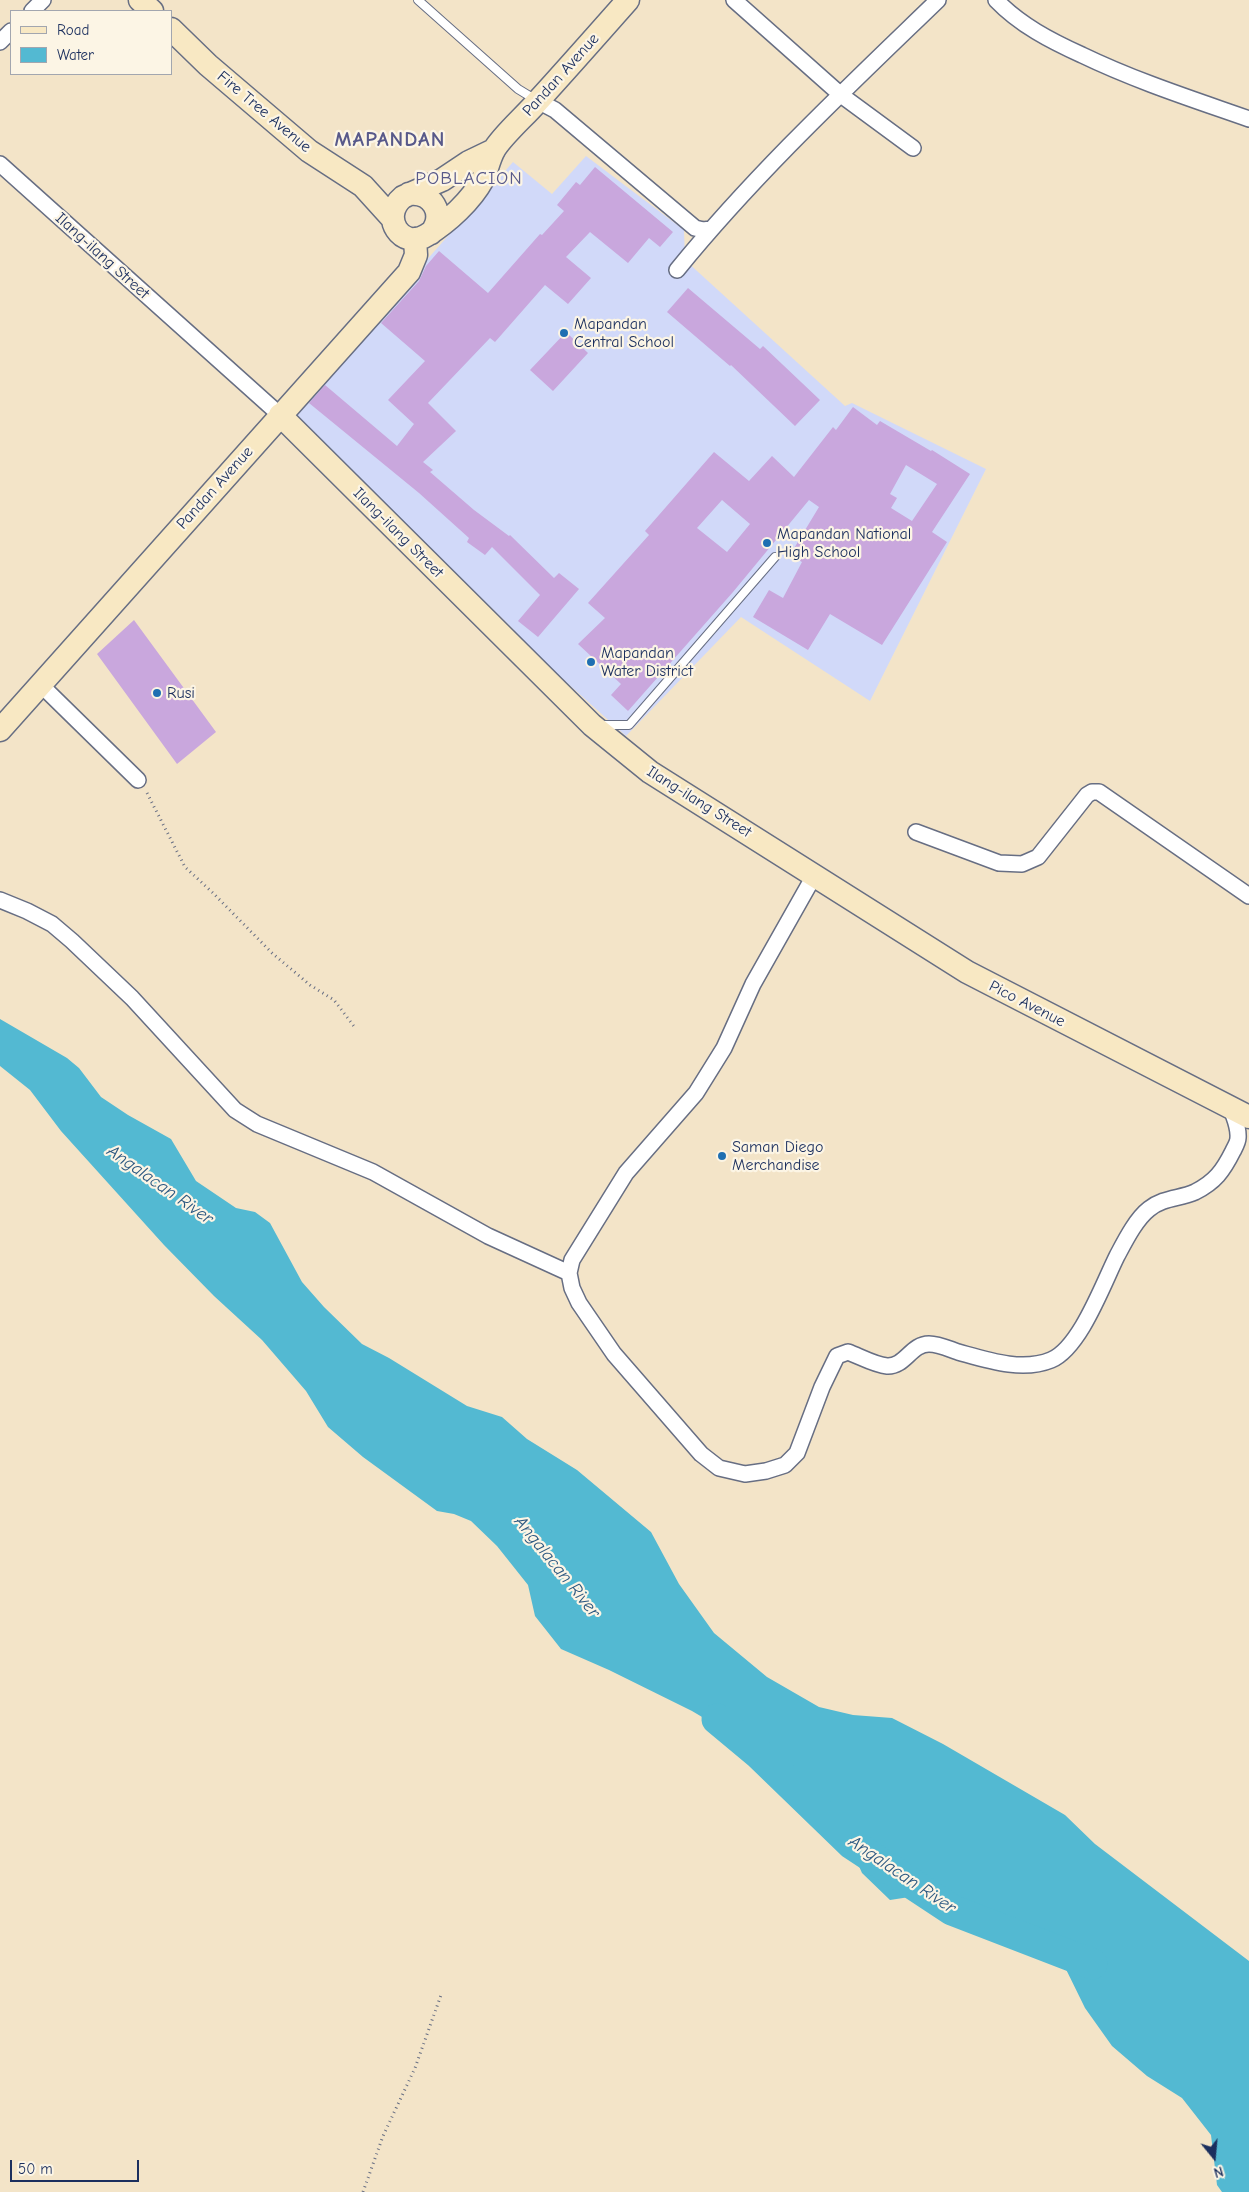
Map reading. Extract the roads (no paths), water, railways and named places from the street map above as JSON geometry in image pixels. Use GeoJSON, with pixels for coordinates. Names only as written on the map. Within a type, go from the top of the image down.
{"type":"FeatureCollection","features":[{"type":"Feature","properties":{"kind":"street"},"geometry":{"type":"LineString","coordinates":[[33,10],[43,0]]}},
{"type":"Feature","properties":{"kind":"street"},"geometry":{"type":"LineString","coordinates":[[140,0],[151,10]]}},
{"type":"Feature","properties":{"kind":"street","name":"Pandan Avenue"},"geometry":{"type":"LineString","coordinates":[[423,236],[450,218],[479,185],[494,150],[628,0]]}},
{"type":"Feature","properties":{"kind":"street"},"geometry":{"type":"LineString","coordinates":[[734,0],[841,94],[913,148]]}},
{"type":"Feature","properties":{"kind":"street"},"geometry":{"type":"LineString","coordinates":[[677,270],[710,229],[841,94],[938,0]]}},
{"type":"Feature","properties":{"kind":"street"},"geometry":{"type":"LineString","coordinates":[[996,0],[1006,10],[1046,38],[1105,66],[1144,82],[1249,119]]}},
{"type":"Feature","properties":{"kind":"street","name":"Fire Tree Avenue"},"geometry":{"type":"LineString","coordinates":[[172,30],[208,64],[309,151],[363,186],[392,218]]}},
{"type":"Feature","properties":{"kind":"street"},"geometry":{"type":"LineString","coordinates":[[0,42],[10,32]]}},
{"type":"Feature","properties":{"kind":"street"},"geometry":{"type":"LineString","coordinates":[[538,101],[555,110],[695,228],[710,229]]}},
{"type":"Feature","properties":{"kind":"street","name":"Pandan Avenue"},"geometry":{"type":"LineString","coordinates":[[406,196],[442,180],[469,162],[494,150]]}},
{"type":"Feature","properties":{"kind":"street","name":"Ilang-ilang Street"},"geometry":{"type":"LineString","coordinates":[[0,164],[280,415],[592,725],[650,772],[814,876]]}},
{"type":"Feature","properties":{"kind":"street","name":"Fire Tree Avenue"},"geometry":{"type":"LineString","coordinates":[[363,186],[406,196]]}},
{"type":"Feature","properties":{"kind":"street","name":"Pandan Avenue"},"geometry":{"type":"LineString","coordinates":[[0,730],[409,272],[423,236],[437,223],[435,206],[427,197],[415,194],[406,196]]}},
{"type":"Feature","properties":{"kind":"street"},"geometry":{"type":"LineString","coordinates":[[406,196],[394,206],[392,218],[399,233],[423,236]]}},
{"type":"Feature","properties":{"kind":"street"},"geometry":{"type":"LineString","coordinates":[[40,684],[138,780]]}},
{"type":"Feature","properties":{"kind":"street"},"geometry":{"type":"LineString","coordinates":[[916,832],[999,863],[1022,864],[1038,857],[1087,795],[1092,792],[1099,792],[1249,896]]}},
{"type":"Feature","properties":{"kind":"street"},"geometry":{"type":"LineString","coordinates":[[814,876],[753,984],[724,1048],[696,1093],[626,1173],[572,1260],[569,1273],[572,1288],[579,1303],[614,1354],[701,1454],[719,1468],[745,1474],[766,1471],[785,1465],[797,1453],[822,1387],[837,1356],[842,1353],[848,1352],[886,1366],[894,1366],[918,1347],[926,1344],[936,1344],[994,1363],[1020,1365],[1051,1360],[1065,1351],[1077,1336],[1118,1254],[1142,1216],[1160,1202],[1193,1193],[1209,1184],[1223,1171],[1238,1140],[1240,1113]]}},
{"type":"Feature","properties":{"kind":"street","name":"Pico Avenue"},"geometry":{"type":"LineString","coordinates":[[814,876],[966,972],[1240,1113]]}},
{"type":"Feature","properties":{"kind":"street"},"geometry":{"type":"LineString","coordinates":[[0,900],[28,911],[52,924],[72,941],[132,998],[235,1110],[250,1119],[373,1172],[488,1236],[569,1273]]}},
{"type":"Feature","properties":{"kind":"lane"},"geometry":{"type":"LineString","coordinates":[[418,0],[518,90],[538,101]]}},
{"type":"Feature","properties":{"kind":"lane"},"geometry":{"type":"LineString","coordinates":[[592,725],[629,725],[775,557]]}},
{"type":"Feature","properties":{"kind":"water"},"geometry":{"type":"Polygon","coordinates":[[[0,1019],[67,1058],[79,1068],[101,1097],[128,1115],[171,1139],[196,1181],[236,1208],[255,1212],[270,1223],[302,1282],[324,1307],[362,1344],[389,1358],[467,1406],[502,1417],[527,1439],[577,1470],[651,1532],[679,1584],[714,1633],[767,1677],[819,1707],[853,1715],[892,1718],[943,1744],[1065,1815],[1095,1844],[1249,1961],[1249,2192],[1222,2192],[1217,2185],[1211,2135],[1182,2098],[1147,2076],[1112,2046],[1085,2008],[1059,1955],[1024,1926],[942,1892],[890,1900],[862,1873],[844,1832],[800,1800],[785,1783],[775,1764],[739,1739],[692,1711],[609,1670],[561,1649],[535,1616],[528,1585],[497,1546],[471,1521],[454,1514],[437,1511],[363,1457],[328,1427],[306,1391],[262,1340],[214,1296],[164,1245],[61,1131],[30,1090],[0,1066],[0,1019]]]}},
{"type":"Feature","properties":{"kind":"waterway","name":"Angalacan River"},"geometry":{"type":"LineString","coordinates":[[717,1719],[759,1754],[852,1844],[952,1910],[1092,1964]]}},
{"type":"Feature","properties":{"kind":"place","name":"Mapandan Central School"},"geometry":{"type":"Point","coordinates":[564,333]}},
{"type":"Feature","properties":{"kind":"place","name":"Mapandan National High School"},"geometry":{"type":"Point","coordinates":[767,543]}},
{"type":"Feature","properties":{"kind":"place","name":"Mapandan Water District"},"geometry":{"type":"Point","coordinates":[591,662]}},
{"type":"Feature","properties":{"kind":"place","name":"Rusi"},"geometry":{"type":"Point","coordinates":[157,693]}},
{"type":"Feature","properties":{"kind":"place","name":"Saman Diego Merchandise"},"geometry":{"type":"Point","coordinates":[722,1156]}},
{"type":"Feature","properties":{"kind":"district","name":"MAPANDAN"},"geometry":{"type":"Point","coordinates":[390,140]}},
{"type":"Feature","properties":{"kind":"district","name":"POBLACION"},"geometry":{"type":"Point","coordinates":[469,179]}}]}
